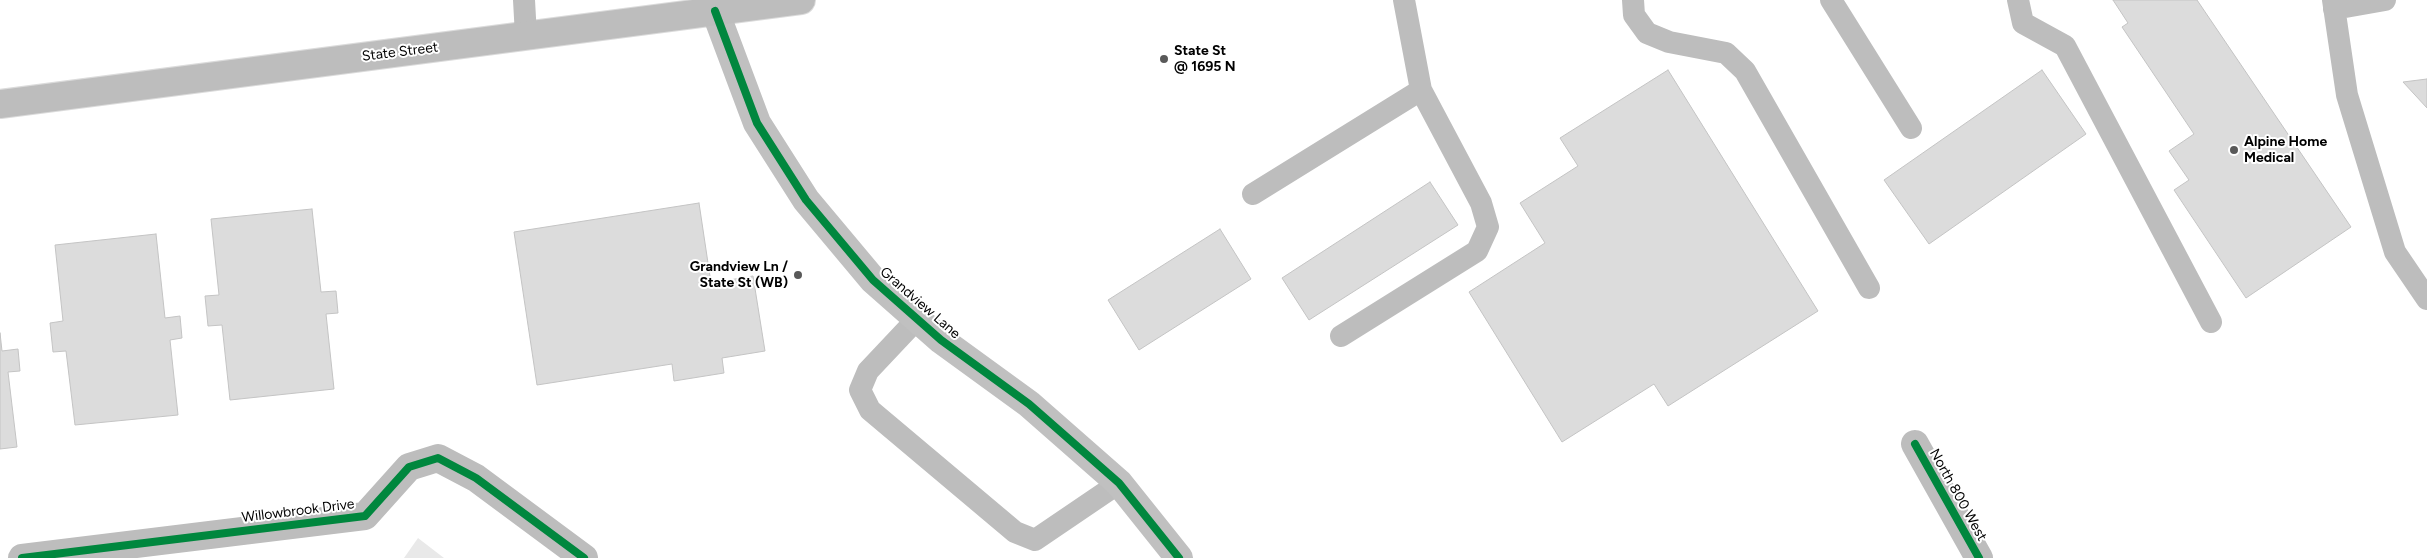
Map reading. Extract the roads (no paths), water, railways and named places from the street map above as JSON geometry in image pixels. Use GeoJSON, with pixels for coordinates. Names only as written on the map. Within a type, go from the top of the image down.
{"type":"FeatureCollection","features":[{"type":"Feature","properties":{"kind":"main road","name":"State Street"},"geometry":{"type":"LineString","coordinates":[[0,104],[526,36],[713,6],[801,0]]}},
{"type":"Feature","properties":{"kind":"main road","name":"North 800 West"},"geometry":{"type":"LineString","coordinates":[[1915,444],[1979,558]]}},
{"type":"Feature","properties":{"kind":"main road","name":"Willowbrook Drive"},"geometry":{"type":"LineString","coordinates":[[22,558],[365,516],[408,467],[438,458],[476,478],[584,558]]}},
{"type":"Feature","properties":{"kind":"street","name":"Grandview Lane"},"geometry":{"type":"LineString","coordinates":[[713,6],[758,122],[806,200],[873,280],[941,340],[1029,404],[1119,483],[1179,558]]}},
{"type":"Feature","properties":{"kind":"lane"},"geometry":{"type":"LineString","coordinates":[[524,0],[526,36]]}},
{"type":"Feature","properties":{"kind":"lane"},"geometry":{"type":"LineString","coordinates":[[1341,336],[1477,251],[1488,227],[1481,203],[1421,90],[1404,0]]}},
{"type":"Feature","properties":{"kind":"lane"},"geometry":{"type":"LineString","coordinates":[[1633,0],[1634,15],[1647,34],[1669,42],[1726,53],[1744,71],[1869,288]]}},
{"type":"Feature","properties":{"kind":"lane"},"geometry":{"type":"LineString","coordinates":[[1831,0],[1911,128]]}},
{"type":"Feature","properties":{"kind":"lane"},"geometry":{"type":"LineString","coordinates":[[2018,0],[2023,23],[2065,46],[2212,322]]}},
{"type":"Feature","properties":{"kind":"lane"},"geometry":{"type":"LineString","coordinates":[[2385,0],[2334,4],[2346,95],[2395,252],[2427,300]]}},
{"type":"Feature","properties":{"kind":"lane"},"geometry":{"type":"LineString","coordinates":[[1253,194],[1421,90]]}},
{"type":"Feature","properties":{"kind":"lane"},"geometry":{"type":"LineString","coordinates":[[917,318],[868,371],[860,390],[870,410],[1015,532],[1035,540],[1119,483]]}},
{"type":"Feature","properties":{"kind":"place","name":"State St @ 1695 N"},"geometry":{"type":"Point","coordinates":[1164,59]}},
{"type":"Feature","properties":{"kind":"place","name":"Alpine Home Medical"},"geometry":{"type":"Point","coordinates":[2234,150]}},
{"type":"Feature","properties":{"kind":"place","name":"Grandview Ln / State St (WB)"},"geometry":{"type":"Point","coordinates":[798,275]}}]}
